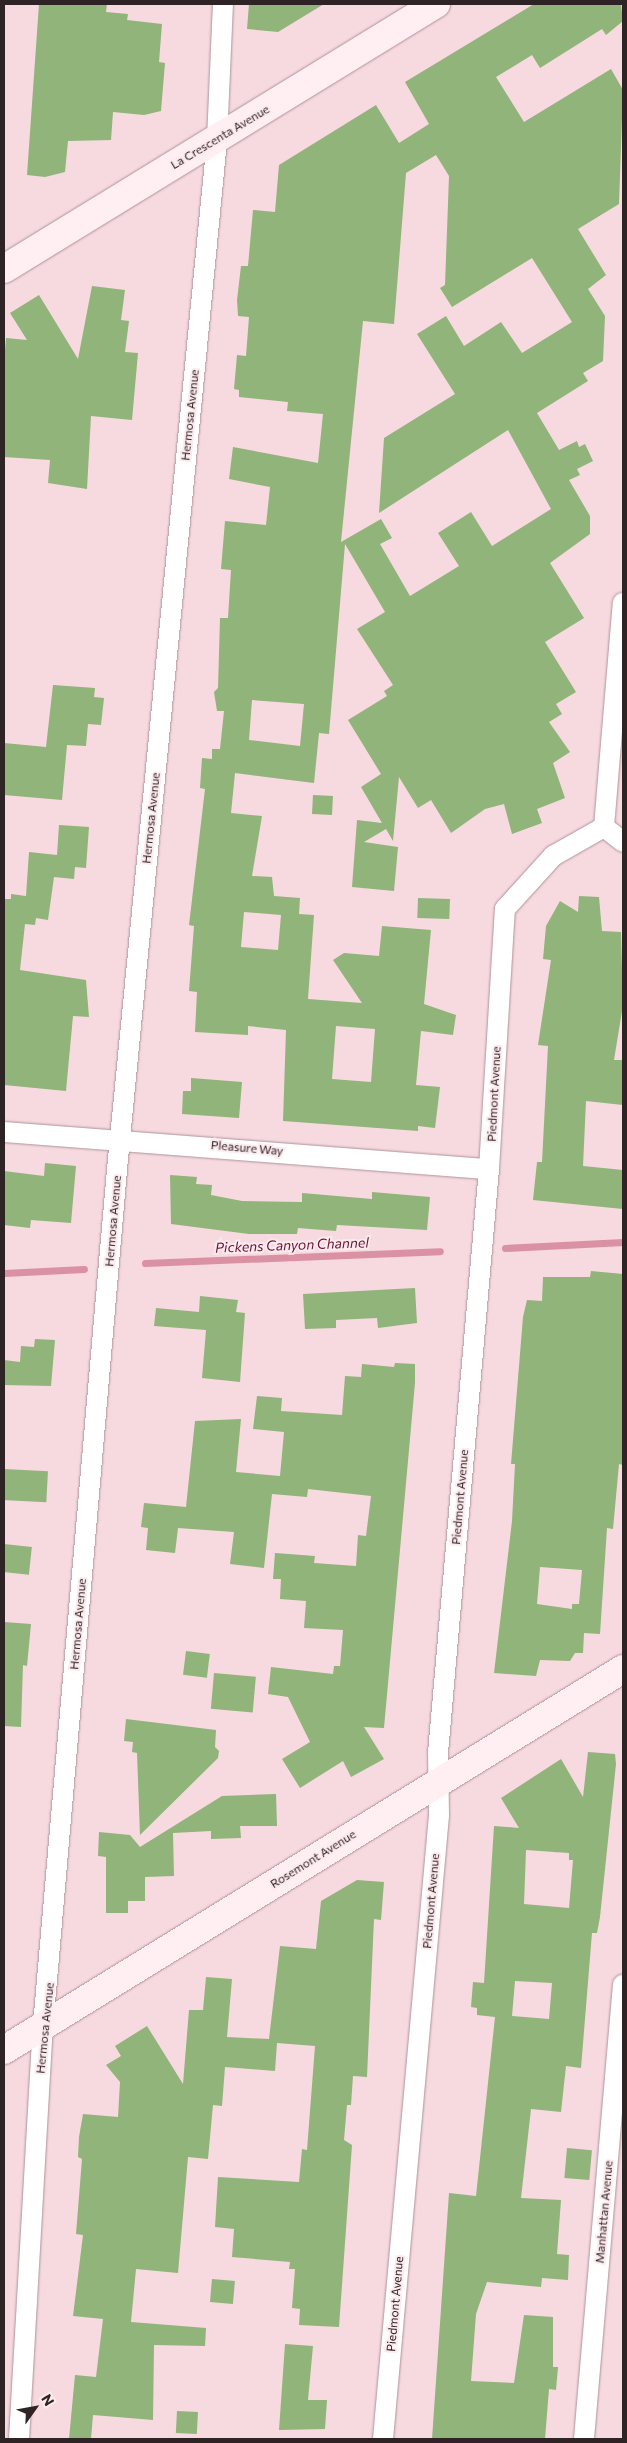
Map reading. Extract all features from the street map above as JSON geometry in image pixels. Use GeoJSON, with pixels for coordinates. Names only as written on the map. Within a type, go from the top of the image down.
{"type":"FeatureCollection","features":[{"type":"Feature","properties":{"kind":"street","name":"Hermosa Avenue"},"geometry":{"type":"LineString","coordinates":[[19,2439],[43,2026],[120,1140],[217,140],[223,4]]}},
{"type":"Feature","properties":{"kind":"street","name":"La Crescenta Avenue"},"geometry":{"type":"LineString","coordinates":[[4,269],[436,4]]}},
{"type":"Feature","properties":{"kind":"street"},"geometry":{"type":"LineString","coordinates":[[623,602],[604,827],[623,842]]}},
{"type":"Feature","properties":{"kind":"street","name":"Piedmont Avenue"},"geometry":{"type":"LineString","coordinates":[[383,2439],[489,1169],[505,909],[553,856],[604,827]]}},
{"type":"Feature","properties":{"kind":"street","name":"Pleasure Way"},"geometry":{"type":"LineString","coordinates":[[4,1132],[489,1169]]}},
{"type":"Feature","properties":{"kind":"street","name":"Rosemont Avenue"},"geometry":{"type":"LineString","coordinates":[[4,2050],[623,1669]]}},
{"type":"Feature","properties":{"kind":"street","name":"Manhattan Avenue"},"geometry":{"type":"LineString","coordinates":[[584,2439],[623,1985]]}},
{"type":"Feature","properties":{"kind":"building"},"geometry":{"type":"Polygon","coordinates":[[[39,4],[107,4],[106,12],[128,14],[127,20],[162,24],[159,62],[165,63],[161,111],[144,115],[113,112],[111,140],[68,141],[65,172],[45,177],[27,175],[39,4]]]}},
{"type":"Feature","properties":{"kind":"building"},"geometry":{"type":"Polygon","coordinates":[[[249,4],[324,4],[278,32],[247,29],[249,4]]]}},
{"type":"Feature","properties":{"kind":"building"},"geometry":{"type":"Polygon","coordinates":[[[534,4],[621,4],[623,21],[606,35],[602,29],[540,68],[532,55],[496,77],[524,122],[611,69],[623,90],[619,204],[578,229],[606,275],[588,289],[605,316],[603,361],[583,373],[588,381],[537,413],[559,450],[577,441],[579,447],[585,444],[593,461],[577,469],[580,475],[569,480],[590,516],[590,534],[550,563],[584,618],[545,642],[576,692],[556,704],[562,714],[549,722],[570,752],[553,763],[565,798],[537,809],[542,823],[512,834],[504,804],[485,809],[451,833],[431,800],[418,808],[399,777],[393,841],[386,829],[364,842],[398,847],[394,891],[352,887],[357,820],[382,823],[361,787],[381,774],[348,720],[387,696],[384,691],[393,685],[357,629],[385,612],[345,544],[329,734],[319,733],[314,783],[235,773],[231,813],[262,816],[252,876],[272,877],[274,896],[300,898],[299,914],[314,915],[308,999],[362,1003],[333,960],[344,953],[379,956],[382,926],[431,930],[424,1004],[456,1015],[453,1035],[421,1031],[416,1085],[440,1087],[435,1128],[418,1126],[418,1131],[283,1121],[286,1030],[248,1026],[248,1035],[195,1032],[197,992],[189,991],[194,926],[189,925],[205,789],[200,788],[202,758],[212,759],[212,749],[220,749],[224,711],[217,711],[214,692],[218,688],[220,618],[228,618],[231,570],[221,569],[225,521],[266,525],[270,487],[229,479],[233,447],[318,463],[323,414],[287,411],[288,402],[239,397],[239,390],[234,389],[237,355],[246,356],[249,317],[238,316],[237,300],[241,266],[248,266],[253,210],[275,212],[279,165],[376,105],[399,143],[429,124],[405,82],[534,4]],[[436,155],[406,173],[394,324],[363,321],[341,542],[381,519],[392,538],[380,544],[410,596],[459,566],[438,533],[471,512],[492,546],[551,509],[508,430],[379,513],[384,438],[455,394],[417,334],[446,316],[464,346],[501,322],[522,353],[572,322],[532,258],[452,307],[440,288],[445,285],[449,176],[436,155]],[[252,700],[249,740],[300,746],[304,704],[252,700]],[[244,912],[241,947],[278,950],[281,915],[244,912]],[[336,1026],[332,1079],[371,1082],[375,1029],[336,1026]]]}},
{"type":"Feature","properties":{"kind":"building"},"geometry":{"type":"Polygon","coordinates":[[[92,286],[125,290],[121,320],[129,321],[125,352],[138,353],[132,420],[91,416],[87,489],[48,483],[50,460],[4,457],[4,362],[6,338],[27,340],[10,313],[39,295],[78,359],[92,286]]]}},
{"type":"Feature","properties":{"kind":"building"},"geometry":{"type":"Polygon","coordinates":[[[53,685],[95,688],[94,697],[104,698],[101,725],[88,724],[86,746],[67,745],[62,800],[4,795],[4,743],[46,747],[53,685]]]}},
{"type":"Feature","properties":{"kind":"building"},"geometry":{"type":"Polygon","coordinates":[[[313,795],[333,796],[332,815],[312,814],[313,795]]]}},
{"type":"Feature","properties":{"kind":"building"},"geometry":{"type":"Polygon","coordinates":[[[59,825],[89,827],[86,868],[75,867],[74,879],[54,877],[48,920],[36,918],[35,925],[25,924],[20,970],[86,980],[89,1017],[73,1016],[66,1091],[4,1085],[4,899],[11,899],[11,894],[26,896],[29,852],[57,855],[59,825]]]}},
{"type":"Feature","properties":{"kind":"building"},"geometry":{"type":"Polygon","coordinates":[[[579,896],[599,897],[602,931],[621,932],[623,1005],[614,1060],[623,1060],[623,1105],[586,1101],[583,1166],[623,1170],[623,1209],[533,1200],[537,1162],[542,1162],[548,1046],[538,1045],[551,960],[543,959],[546,926],[560,901],[578,912],[579,896]]]}},
{"type":"Feature","properties":{"kind":"building"},"geometry":{"type":"Polygon","coordinates":[[[418,898],[450,899],[449,919],[417,918],[418,898]]]}},
{"type":"Feature","properties":{"kind":"building"},"geometry":{"type":"Polygon","coordinates":[[[191,1078],[242,1082],[239,1118],[182,1114],[183,1091],[191,1091],[191,1078]]]}},
{"type":"Feature","properties":{"kind":"building"},"geometry":{"type":"Polygon","coordinates":[[[45,1163],[76,1166],[71,1223],[31,1220],[30,1228],[4,1225],[4,1171],[44,1176],[45,1163]]]}},
{"type":"Feature","properties":{"kind":"building"},"geometry":{"type":"Polygon","coordinates":[[[170,1175],[197,1177],[196,1184],[212,1185],[211,1195],[242,1201],[302,1202],[302,1193],[372,1199],[372,1192],[430,1197],[427,1230],[337,1225],[336,1231],[298,1228],[297,1234],[249,1234],[171,1224],[170,1175]]]}},
{"type":"Feature","properties":{"kind":"building"},"geometry":{"type":"Polygon","coordinates":[[[591,1271],[623,1274],[623,1465],[619,1464],[613,1529],[607,1528],[600,1634],[584,1633],[583,1653],[575,1653],[570,1661],[540,1660],[536,1676],[494,1673],[512,1521],[515,1464],[511,1464],[523,1317],[527,1300],[542,1301],[543,1277],[590,1277],[591,1271]],[[540,1567],[537,1604],[572,1609],[572,1604],[579,1604],[582,1570],[540,1567]]]}},
{"type":"Feature","properties":{"kind":"building"},"geometry":{"type":"Polygon","coordinates":[[[415,1288],[417,1323],[378,1328],[377,1318],[336,1320],[336,1328],[305,1329],[303,1294],[415,1288]]]}},
{"type":"Feature","properties":{"kind":"building"},"geometry":{"type":"Polygon","coordinates":[[[200,1296],[238,1300],[236,1312],[245,1313],[240,1382],[202,1378],[206,1330],[154,1326],[156,1308],[199,1312],[200,1296]]]}},
{"type":"Feature","properties":{"kind":"building"},"geometry":{"type":"Polygon","coordinates":[[[35,1339],[55,1340],[51,1386],[4,1385],[4,1360],[20,1362],[21,1346],[34,1347],[35,1339]]]}},
{"type":"Feature","properties":{"kind":"building"},"geometry":{"type":"Polygon","coordinates":[[[395,1363],[415,1364],[415,1383],[384,1728],[364,1727],[384,1759],[351,1777],[343,1761],[300,1788],[282,1759],[310,1742],[288,1697],[268,1694],[271,1667],[333,1674],[334,1666],[340,1666],[343,1630],[304,1628],[306,1601],[280,1599],[281,1579],[273,1579],[275,1553],[315,1556],[314,1563],[356,1566],[358,1535],[366,1536],[371,1496],[308,1489],[307,1497],[272,1494],[264,1568],[230,1564],[234,1532],[178,1528],[175,1553],[146,1550],[148,1528],[141,1527],[144,1503],[186,1507],[195,1421],[241,1419],[236,1472],[280,1476],[284,1432],[253,1429],[257,1396],[282,1398],[281,1411],[342,1415],[345,1376],[361,1377],[362,1364],[394,1367],[395,1363]]]}},
{"type":"Feature","properties":{"kind":"building"},"geometry":{"type":"Polygon","coordinates":[[[4,1469],[48,1471],[46,1502],[4,1500],[4,1469]]]}},
{"type":"Feature","properties":{"kind":"building"},"geometry":{"type":"Polygon","coordinates":[[[4,1544],[32,1547],[29,1575],[4,1572],[4,1544]]]}},
{"type":"Feature","properties":{"kind":"building"},"geometry":{"type":"Polygon","coordinates":[[[4,1622],[31,1624],[27,1666],[23,1665],[21,1727],[4,1726],[4,1622]]]}},
{"type":"Feature","properties":{"kind":"building"},"geometry":{"type":"Polygon","coordinates":[[[186,1651],[210,1654],[207,1678],[183,1675],[186,1651]]]}},
{"type":"Feature","properties":{"kind":"building"},"geometry":{"type":"Polygon","coordinates":[[[214,1673],[256,1677],[253,1713],[211,1709],[214,1673]]]}},
{"type":"Feature","properties":{"kind":"building"},"geometry":{"type":"Polygon","coordinates":[[[126,1719],[216,1730],[215,1747],[219,1751],[218,1758],[140,1835],[137,1753],[132,1752],[133,1742],[124,1741],[126,1719]]]}},
{"type":"Feature","properties":{"kind":"building"},"geometry":{"type":"Polygon","coordinates":[[[588,1752],[615,1754],[616,1764],[600,1917],[597,1933],[592,1933],[581,2068],[566,2066],[561,2112],[531,2109],[521,2198],[561,2200],[557,2254],[569,2255],[568,2280],[542,2278],[541,2287],[487,2282],[476,2314],[471,2381],[514,2383],[524,2315],[553,2317],[553,2367],[558,2367],[556,2390],[549,2389],[545,2439],[432,2439],[449,2193],[476,2196],[495,2017],[477,2015],[477,2008],[471,2007],[473,1982],[484,1983],[494,1826],[519,1828],[501,1798],[561,1759],[583,1797],[588,1752]],[[526,1850],[524,1904],[569,1908],[573,1860],[569,1860],[569,1853],[526,1850]],[[515,1981],[512,2016],[549,2019],[552,1983],[515,1981]]]}},
{"type":"Feature","properties":{"kind":"building"},"geometry":{"type":"Polygon","coordinates":[[[276,1794],[277,1826],[240,1826],[241,1838],[211,1839],[211,1831],[173,1833],[174,1876],[145,1877],[145,1901],[128,1901],[128,1913],[106,1913],[106,1857],[98,1856],[99,1832],[130,1835],[140,1847],[222,1796],[276,1794]]]}},
{"type":"Feature","properties":{"kind":"building"},"geometry":{"type":"Polygon","coordinates":[[[357,1880],[384,1882],[381,1920],[374,1919],[367,2077],[353,2076],[351,2105],[347,2105],[344,2140],[352,2145],[339,2327],[299,2325],[300,2309],[292,2308],[295,2269],[289,2269],[290,2262],[232,2257],[234,2229],[215,2227],[218,2177],[299,2182],[302,2149],[307,2150],[315,2046],[277,2043],[275,2071],[225,2067],[222,2106],[213,2105],[208,2159],[188,2157],[178,2273],[136,2269],[131,2322],[206,2328],[205,2346],[154,2345],[153,2420],[93,2415],[91,2439],[69,2439],[75,2375],[96,2377],[103,2319],[73,2316],[83,2235],[76,2234],[82,2159],[78,2157],[79,2137],[83,2114],[118,2117],[120,2082],[106,2065],[121,2056],[115,2046],[147,2026],[183,2084],[189,2010],[203,2010],[206,1977],[232,1979],[227,2037],[269,2039],[280,1946],[316,1949],[321,1901],[357,1880]]]}},
{"type":"Feature","properties":{"kind":"building"},"geometry":{"type":"Polygon","coordinates":[[[567,2148],[592,2150],[589,2180],[564,2178],[567,2148]]]}},
{"type":"Feature","properties":{"kind":"building"},"geometry":{"type":"Polygon","coordinates":[[[212,2279],[235,2281],[233,2304],[210,2302],[212,2279]]]}},
{"type":"Feature","properties":{"kind":"building"},"geometry":{"type":"Polygon","coordinates":[[[285,2344],[313,2346],[308,2400],[327,2400],[325,2429],[279,2430],[285,2344]]]}},
{"type":"Feature","properties":{"kind":"building"},"geometry":{"type":"Polygon","coordinates":[[[177,2411],[198,2412],[197,2434],[176,2433],[177,2411]]]}},
{"type":"Feature","properties":{"kind":"waterway","name":"Pickens Canyon Channel"},"geometry":{"type":"LineString","coordinates":[[505,1248],[623,1242]]}},
{"type":"Feature","properties":{"kind":"waterway","name":"Pickens Canyon Channel"},"geometry":{"type":"LineString","coordinates":[[145,1263],[440,1251]]}},
{"type":"Feature","properties":{"kind":"waterway","name":"Pickens Canyon Channel"},"geometry":{"type":"LineString","coordinates":[[4,1273],[84,1269]]}}]}
